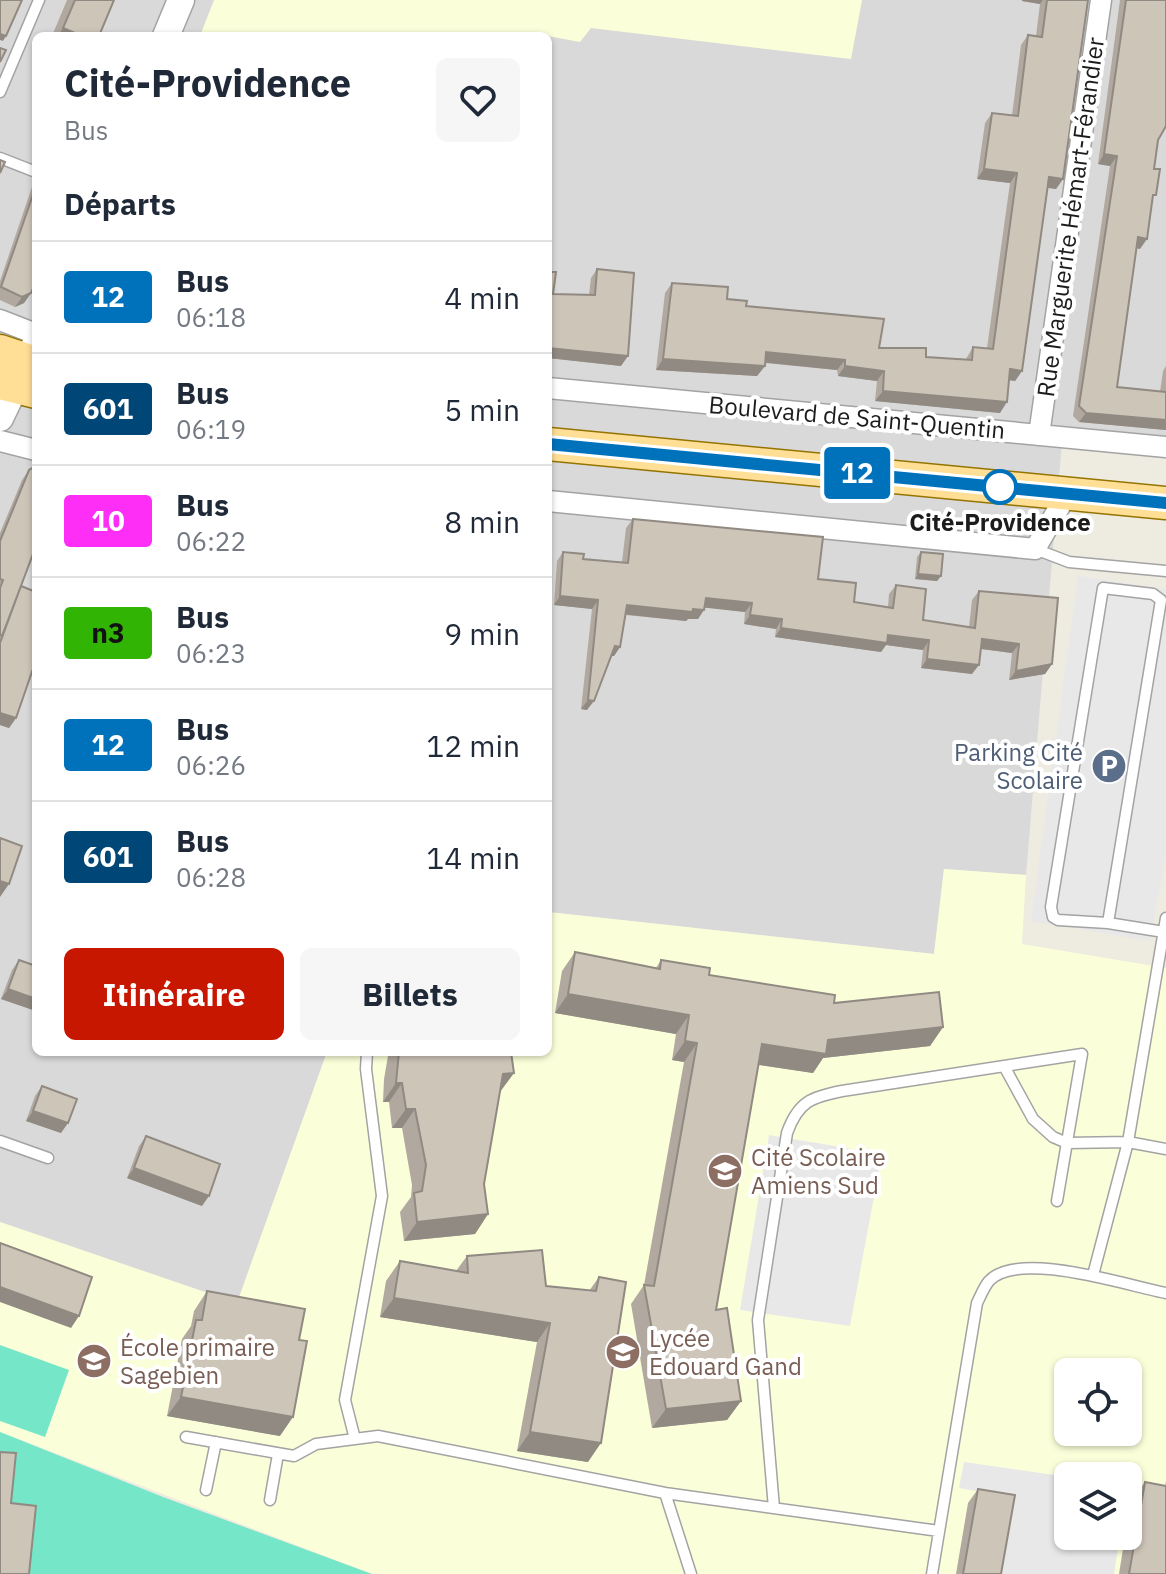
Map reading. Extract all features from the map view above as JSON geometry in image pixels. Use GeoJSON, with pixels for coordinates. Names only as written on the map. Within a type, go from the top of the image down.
{"type":"FeatureCollection","features":[{"type":"Feature","properties":{"kind":"main road"},"geometry":{"type":"LineString","coordinates":[[552,444],[1166,503]]}},
{"type":"Feature","properties":{"kind":"street"},"geometry":{"type":"LineString","coordinates":[[168,32],[181,0]]}},
{"type":"Feature","properties":{"kind":"street","name":"Rue Marguerite Hémart-Férandier"},"geometry":{"type":"LineString","coordinates":[[1039,435],[1101,0]]}},
{"type":"Feature","properties":{"kind":"street"},"geometry":{"type":"LineString","coordinates":[[0,320],[23,364],[0,418]]}},
{"type":"Feature","properties":{"kind":"street","name":"Boulevard de Saint-Quentin"},"geometry":{"type":"LineString","coordinates":[[552,388],[1166,447]]}},
{"type":"Feature","properties":{"kind":"street"},"geometry":{"type":"LineString","coordinates":[[0,441],[32,449]]}},
{"type":"Feature","properties":{"kind":"street"},"geometry":{"type":"LineString","coordinates":[[552,501],[1035,549],[1067,494]]}},
{"type":"Feature","properties":{"kind":"lane"},"geometry":{"type":"LineString","coordinates":[[0,92],[39,0]]}},
{"type":"Feature","properties":{"kind":"lane"},"geometry":{"type":"LineString","coordinates":[[0,158],[32,170]]}},
{"type":"Feature","properties":{"kind":"lane"},"geometry":{"type":"LineString","coordinates":[[1035,549],[1069,562],[1166,571]]}},
{"type":"Feature","properties":{"kind":"lane"},"geometry":{"type":"LineString","coordinates":[[1108,923],[1161,600],[1153,594],[1103,588],[1063,831],[1053,917],[1164,932]]}},
{"type":"Feature","properties":{"kind":"lane"},"geometry":{"type":"LineString","coordinates":[[1093,1275],[1128,1142],[1166,918]]}},
{"type":"Feature","properties":{"kind":"lane"},"geometry":{"type":"LineString","coordinates":[[774,1508],[758,1320],[787,1133],[795,1110],[810,1097],[1082,1054],[1057,1201]]}},
{"type":"Feature","properties":{"kind":"lane"},"geometry":{"type":"LineString","coordinates":[[355,1439],[345,1400],[382,1196],[367,1056]]}},
{"type":"Feature","properties":{"kind":"lane"},"geometry":{"type":"LineString","coordinates":[[1004,1066],[1033,1119],[1053,1137],[1067,1143],[1128,1142],[1166,1149]]}},
{"type":"Feature","properties":{"kind":"lane"},"geometry":{"type":"LineString","coordinates":[[0,1141],[48,1158]]}},
{"type":"Feature","properties":{"kind":"lane"},"geometry":{"type":"LineString","coordinates":[[932,1574],[977,1303],[989,1280],[1012,1269],[1093,1275],[1166,1293]]}},
{"type":"Feature","properties":{"kind":"lane"},"geometry":{"type":"LineString","coordinates":[[186,1437],[294,1456],[316,1444],[378,1436],[665,1493],[939,1531]]}},
{"type":"Feature","properties":{"kind":"lane"},"geometry":{"type":"LineString","coordinates":[[206,1490],[216,1442]]}},
{"type":"Feature","properties":{"kind":"lane"},"geometry":{"type":"LineString","coordinates":[[270,1500],[278,1454]]}},
{"type":"Feature","properties":{"kind":"lane"},"geometry":{"type":"LineString","coordinates":[[665,1493],[691,1574]]}},
{"type":"Feature","properties":{"kind":"shaded area"},"geometry":{"type":"Polygon","coordinates":[[[0,0],[1166,0],[1166,440],[1063,429],[1026,875],[944,869],[934,954],[552,912],[552,32],[32,32],[32,1056],[326,1056],[237,1303],[0,1222],[0,0]]]}},
{"type":"Feature","properties":{"kind":"shaded area"},"geometry":{"type":"Polygon","coordinates":[[[214,0],[862,0],[851,59],[591,28],[580,42],[552,37],[552,32],[202,32],[214,0]]]}},
{"type":"Feature","properties":{"kind":"shaded area","name":"Parking Cité Scolaire"},"geometry":{"type":"Polygon","coordinates":[[[1078,576],[1166,589],[1166,854],[1150,941],[1031,921],[1078,576]]]}},
{"type":"Feature","properties":{"kind":"shaded area","name":"Cité Scolaire Amiens Sud"},"geometry":{"type":"Polygon","coordinates":[[[944,869],[1026,875],[1022,944],[1166,968],[1166,1574],[372,1574],[0,1432],[0,1222],[237,1303],[326,1056],[552,1056],[552,912],[934,954],[944,869]]]}},
{"type":"Feature","properties":{"kind":"shaded area"},"geometry":{"type":"Polygon","coordinates":[[[769,1135],[882,1154],[850,1326],[740,1310],[769,1135]]]}},
{"type":"Feature","properties":{"kind":"shaded area"},"geometry":{"type":"Polygon","coordinates":[[[964,1462],[1054,1475],[1054,1550],[1118,1550],[1114,1574],[997,1574],[1010,1497],[959,1488],[964,1462]]]}},
{"type":"Feature","properties":{"kind":"green space"},"geometry":{"type":"Polygon","coordinates":[[[0,1345],[69,1370],[45,1437],[0,1421],[0,1345]]]}},
{"type":"Feature","properties":{"kind":"green space"},"geometry":{"type":"Polygon","coordinates":[[[0,1432],[163,1497],[372,1574],[0,1574],[0,1432]]]}},
{"type":"Feature","properties":{"kind":"building"},"geometry":{"type":"Polygon","coordinates":[[[0,0],[22,0],[6,36],[0,34],[0,0]]]}},
{"type":"Feature","properties":{"kind":"building"},"geometry":{"type":"Polygon","coordinates":[[[75,0],[114,0],[101,32],[72,32],[63,28],[75,0]]]}},
{"type":"Feature","properties":{"kind":"building"},"geometry":{"type":"Polygon","coordinates":[[[1047,0],[1088,0],[1063,179],[1049,177],[1022,371],[1010,369],[1007,402],[883,391],[884,371],[845,366],[845,360],[766,352],[765,366],[663,359],[672,283],[728,287],[727,299],[747,301],[746,306],[884,319],[879,348],[926,348],[926,357],[972,360],[973,347],[993,349],[1017,173],[984,169],[992,113],[1018,116],[1028,35],[1042,37],[1047,0]]]}},
{"type":"Feature","properties":{"kind":"building"},"geometry":{"type":"Polygon","coordinates":[[[1126,0],[1166,0],[1166,126],[1158,140],[1154,169],[1160,169],[1147,239],[1138,237],[1117,387],[1166,392],[1166,420],[1086,413],[1079,406],[1117,156],[1104,154],[1126,0]]]}},
{"type":"Feature","properties":{"kind":"building"},"geometry":{"type":"Polygon","coordinates":[[[0,48],[6,50],[0,62],[0,48]]]}},
{"type":"Feature","properties":{"kind":"building"},"geometry":{"type":"Polygon","coordinates":[[[32,198],[32,291],[22,297],[1,287],[32,198]]]}},
{"type":"Feature","properties":{"kind":"building"},"geometry":{"type":"Polygon","coordinates":[[[597,269],[634,273],[628,356],[552,348],[552,272],[556,272],[553,294],[595,295],[597,269]]]}},
{"type":"Feature","properties":{"kind":"building"},"geometry":{"type":"Polygon","coordinates":[[[32,468],[32,557],[2,636],[0,541],[32,468]]]}},
{"type":"Feature","properties":{"kind":"building"},"geometry":{"type":"Polygon","coordinates":[[[633,519],[823,537],[818,579],[856,583],[854,602],[893,608],[896,585],[926,589],[923,620],[975,628],[979,591],[1058,598],[1052,664],[1016,671],[1019,644],[982,639],[979,665],[927,659],[929,640],[888,635],[887,643],[781,628],[782,619],[750,615],[752,603],[706,598],[704,610],[693,609],[692,612],[627,605],[620,647],[615,646],[594,701],[588,700],[598,600],[560,596],[563,552],[584,554],[583,559],[628,563],[633,519]]]}},
{"type":"Feature","properties":{"kind":"building"},"geometry":{"type":"Polygon","coordinates":[[[921,552],[943,554],[941,576],[918,574],[921,552]]]}},
{"type":"Feature","properties":{"kind":"building"},"geometry":{"type":"Polygon","coordinates":[[[21,586],[32,590],[32,672],[16,718],[0,713],[0,643],[21,586]]]}},
{"type":"Feature","properties":{"kind":"building"},"geometry":{"type":"Polygon","coordinates":[[[0,838],[22,846],[9,884],[0,881],[0,838]]]}},
{"type":"Feature","properties":{"kind":"building"},"geometry":{"type":"Polygon","coordinates":[[[575,952],[660,969],[661,960],[710,968],[709,975],[835,995],[834,1003],[939,992],[943,1027],[828,1040],[826,1054],[762,1044],[716,1310],[727,1308],[741,1401],[666,1409],[644,1285],[654,1286],[697,1043],[685,1041],[689,1015],[568,994],[575,952]]]}},
{"type":"Feature","properties":{"kind":"building"},"geometry":{"type":"Polygon","coordinates":[[[19,960],[32,965],[32,998],[8,989],[19,960]]]}},
{"type":"Feature","properties":{"kind":"building"},"geometry":{"type":"Polygon","coordinates":[[[399,1056],[512,1056],[514,1073],[503,1074],[484,1184],[488,1214],[417,1222],[414,1193],[422,1191],[426,1165],[415,1109],[406,1109],[402,1083],[396,1083],[399,1056]]]}},
{"type":"Feature","properties":{"kind":"building"},"geometry":{"type":"Polygon","coordinates":[[[42,1086],[77,1099],[68,1123],[33,1111],[42,1086]]]}},
{"type":"Feature","properties":{"kind":"building"},"geometry":{"type":"Polygon","coordinates":[[[146,1136],[220,1164],[209,1196],[134,1168],[146,1136]]]}},
{"type":"Feature","properties":{"kind":"building"},"geometry":{"type":"Polygon","coordinates":[[[0,1243],[92,1277],[79,1316],[0,1287],[0,1243]]]}},
{"type":"Feature","properties":{"kind":"building"},"geometry":{"type":"Polygon","coordinates":[[[542,1250],[546,1286],[596,1291],[599,1277],[626,1282],[601,1443],[530,1432],[550,1323],[394,1298],[400,1261],[468,1273],[467,1256],[542,1250]]]}},
{"type":"Feature","properties":{"kind":"building"},"geometry":{"type":"Polygon","coordinates":[[[207,1291],[305,1309],[299,1340],[307,1341],[293,1417],[181,1397],[196,1320],[202,1320],[207,1291]]]}},
{"type":"Feature","properties":{"kind":"building"},"geometry":{"type":"Polygon","coordinates":[[[0,1452],[16,1453],[11,1503],[36,1506],[29,1574],[0,1574],[0,1452]]]}},
{"type":"Feature","properties":{"kind":"building"},"geometry":{"type":"Polygon","coordinates":[[[1145,1482],[1166,1486],[1166,1574],[1129,1574],[1133,1550],[1142,1550],[1145,1482]]]}},
{"type":"Feature","properties":{"kind":"building"},"geometry":{"type":"Polygon","coordinates":[[[978,1489],[1015,1495],[1001,1574],[963,1574],[978,1489]]]}},
{"type":"Feature","properties":{"kind":"bus line","name":"12"},"geometry":{"type":"LineString","coordinates":[[552,444],[1166,503]]}},
{"type":"Feature","properties":{"kind":"place","name":"Cité-Providence"},"geometry":{"type":"Point","coordinates":[1000,487]}},
{"type":"Feature","properties":{"kind":"place","name":"Parking Cité Scolaire"},"geometry":{"type":"Point","coordinates":[1109,766]}},
{"type":"Feature","properties":{"kind":"place","name":"Cité Scolaire Amiens Sud"},"geometry":{"type":"Point","coordinates":[725,1171]}},
{"type":"Feature","properties":{"kind":"place","name":"Lycée Edouard Gand"},"geometry":{"type":"Point","coordinates":[623,1352]}},
{"type":"Feature","properties":{"kind":"place","name":"École primaire Sagebien"},"geometry":{"type":"Point","coordinates":[94,1361]}}]}
